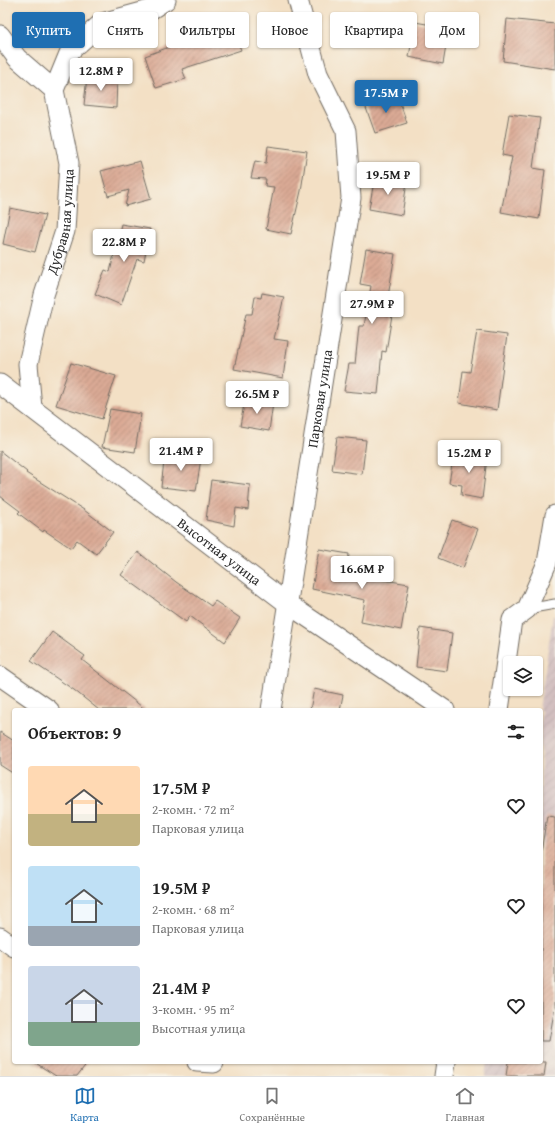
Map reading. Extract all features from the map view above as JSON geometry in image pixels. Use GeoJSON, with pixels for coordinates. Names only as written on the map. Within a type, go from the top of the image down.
{"type":"FeatureCollection","features":[{"type":"Feature","properties":{"kind":"street"},"geometry":{"type":"LineString","coordinates":[[0,35],[17,58],[54,90],[70,51],[102,23],[150,10],[166,0]]}},
{"type":"Feature","properties":{"kind":"street","name":"Парковая улица"},"geometry":{"type":"LineString","coordinates":[[271,708],[351,198],[346,131],[318,74],[298,0]]}},
{"type":"Feature","properties":{"kind":"street","name":"Дубравная улица"},"geometry":{"type":"LineString","coordinates":[[32,408],[28,364],[44,295],[65,231],[69,163],[54,90]]}},
{"type":"Feature","properties":{"kind":"street","name":"Высотная улица"},"geometry":{"type":"LineString","coordinates":[[0,384],[288,604],[442,708]]}},
{"type":"Feature","properties":{"kind":"street"},"geometry":{"type":"LineString","coordinates":[[499,708],[512,620],[527,609],[547,563],[555,515]]}},
{"type":"Feature","properties":{"kind":"street"},"geometry":{"type":"LineString","coordinates":[[0,676],[45,708]]}},
{"type":"Feature","properties":{"kind":"street"},"geometry":{"type":"LineString","coordinates":[[0,937],[12,946]]}},
{"type":"Feature","properties":{"kind":"street"},"geometry":{"type":"LineString","coordinates":[[444,1076],[446,1064]]}},
{"type":"Feature","properties":{"kind":"lane"},"geometry":{"type":"LineString","coordinates":[[527,609],[555,604]]}},
{"type":"Feature","properties":{"kind":"shaded area"},"geometry":{"type":"Polygon","coordinates":[[[553,616],[555,616],[555,1076],[485,1076],[487,1064],[543,1064],[543,708],[539,708],[541,696],[543,696],[543,683],[553,616]]]}},
{"type":"Feature","properties":{"kind":"building"},"geometry":{"type":"Polygon","coordinates":[[[507,19],[555,24],[555,69],[503,61],[507,19]]]}},
{"type":"Feature","properties":{"kind":"building"},"geometry":{"type":"Polygon","coordinates":[[[417,22],[425,24],[425,48],[446,48],[443,64],[409,57],[411,48],[417,48],[417,22]]]}},
{"type":"Feature","properties":{"kind":"building"},"geometry":{"type":"Polygon","coordinates":[[[166,48],[240,48],[241,50],[182,69],[186,79],[156,88],[145,56],[166,48]]]}},
{"type":"Feature","properties":{"kind":"building"},"geometry":{"type":"Polygon","coordinates":[[[87,76],[117,78],[116,108],[84,105],[87,76]]]}},
{"type":"Feature","properties":{"kind":"building"},"geometry":{"type":"Polygon","coordinates":[[[397,94],[407,123],[375,133],[365,105],[397,94]]]}},
{"type":"Feature","properties":{"kind":"building"},"geometry":{"type":"Polygon","coordinates":[[[509,114],[540,118],[533,168],[545,170],[539,219],[501,212],[512,157],[502,155],[509,114]]]}},
{"type":"Feature","properties":{"kind":"building"},"geometry":{"type":"Polygon","coordinates":[[[268,146],[307,151],[301,191],[291,234],[266,229],[274,187],[265,186],[266,179],[251,178],[255,161],[266,163],[268,146]]]}},
{"type":"Feature","properties":{"kind":"building"},"geometry":{"type":"Polygon","coordinates":[[[140,161],[151,199],[125,206],[129,190],[108,196],[101,171],[140,161]]]}},
{"type":"Feature","properties":{"kind":"building"},"geometry":{"type":"Polygon","coordinates":[[[375,176],[407,182],[402,215],[369,209],[375,176]]]}},
{"type":"Feature","properties":{"kind":"building"},"geometry":{"type":"Polygon","coordinates":[[[10,208],[45,215],[35,252],[3,244],[10,208]]]}},
{"type":"Feature","properties":{"kind":"building"},"geometry":{"type":"Polygon","coordinates":[[[121,224],[150,229],[144,261],[137,259],[121,305],[95,294],[105,270],[110,272],[121,224]]]}},
{"type":"Feature","properties":{"kind":"building"},"geometry":{"type":"Polygon","coordinates":[[[366,249],[395,254],[385,315],[392,315],[386,352],[382,351],[378,394],[344,391],[349,364],[355,364],[359,326],[364,326],[371,286],[360,284],[366,249]]]}},
{"type":"Feature","properties":{"kind":"building"},"geometry":{"type":"Polygon","coordinates":[[[262,293],[284,297],[274,339],[288,341],[283,378],[234,369],[246,314],[252,314],[255,297],[261,298],[262,293]]]}},
{"type":"Feature","properties":{"kind":"building"},"geometry":{"type":"Polygon","coordinates":[[[477,331],[507,335],[497,410],[459,403],[463,371],[470,372],[477,331]]]}},
{"type":"Feature","properties":{"kind":"building"},"geometry":{"type":"Polygon","coordinates":[[[71,363],[116,376],[102,419],[56,405],[71,363]]]}},
{"type":"Feature","properties":{"kind":"building"},"geometry":{"type":"Polygon","coordinates":[[[245,399],[273,403],[269,431],[240,426],[245,399]]]}},
{"type":"Feature","properties":{"kind":"building"},"geometry":{"type":"Polygon","coordinates":[[[110,409],[141,414],[135,452],[102,447],[110,409]]]}},
{"type":"Feature","properties":{"kind":"building"},"geometry":{"type":"Polygon","coordinates":[[[337,437],[366,440],[362,474],[332,470],[337,437]]]}},
{"type":"Feature","properties":{"kind":"building"},"geometry":{"type":"Polygon","coordinates":[[[0,451],[27,472],[26,473],[84,510],[113,532],[96,554],[77,540],[71,548],[44,530],[43,532],[18,513],[20,511],[0,496],[0,451]]]}},
{"type":"Feature","properties":{"kind":"building"},"geometry":{"type":"Polygon","coordinates":[[[454,452],[487,458],[482,499],[461,495],[462,485],[449,483],[454,452]]]}},
{"type":"Feature","properties":{"kind":"building"},"geometry":{"type":"Polygon","coordinates":[[[165,453],[201,458],[196,491],[161,487],[165,453]]]}},
{"type":"Feature","properties":{"kind":"building"},"geometry":{"type":"Polygon","coordinates":[[[211,480],[250,485],[248,510],[236,508],[234,526],[206,520],[211,480]]]}},
{"type":"Feature","properties":{"kind":"building"},"geometry":{"type":"Polygon","coordinates":[[[452,520],[478,529],[463,568],[438,558],[452,520]]]}},
{"type":"Feature","properties":{"kind":"building"},"geometry":{"type":"Polygon","coordinates":[[[319,549],[349,554],[347,574],[409,584],[401,630],[361,622],[365,600],[312,589],[319,549]]]}},
{"type":"Feature","properties":{"kind":"building"},"geometry":{"type":"Polygon","coordinates":[[[138,552],[176,582],[211,606],[215,601],[240,618],[225,642],[190,616],[186,622],[121,575],[138,552]]]}},
{"type":"Feature","properties":{"kind":"building"},"geometry":{"type":"Polygon","coordinates":[[[420,628],[452,633],[447,671],[416,667],[420,628]]]}},
{"type":"Feature","properties":{"kind":"building"},"geometry":{"type":"Polygon","coordinates":[[[52,632],[85,656],[82,660],[143,708],[96,708],[74,690],[31,661],[52,632]]]}},
{"type":"Feature","properties":{"kind":"building"},"geometry":{"type":"Polygon","coordinates":[[[314,689],[343,695],[340,708],[310,708],[314,689]]]}},
{"type":"Feature","properties":{"kind":"building"},"geometry":{"type":"Polygon","coordinates":[[[0,732],[12,740],[12,773],[0,765],[0,732]]]}},
{"type":"Feature","properties":{"kind":"building"},"geometry":{"type":"Polygon","coordinates":[[[547,816],[555,817],[555,1006],[549,1041],[543,1041],[543,840],[547,816]]]}},
{"type":"Feature","properties":{"kind":"building"},"geometry":{"type":"Polygon","coordinates":[[[543,1062],[546,1062],[544,1076],[506,1076],[508,1064],[543,1064],[543,1062]]]}},
{"type":"Feature","properties":{"kind":"building"},"geometry":{"type":"Polygon","coordinates":[[[37,1064],[86,1064],[77,1076],[56,1076],[37,1064]]]}}]}
